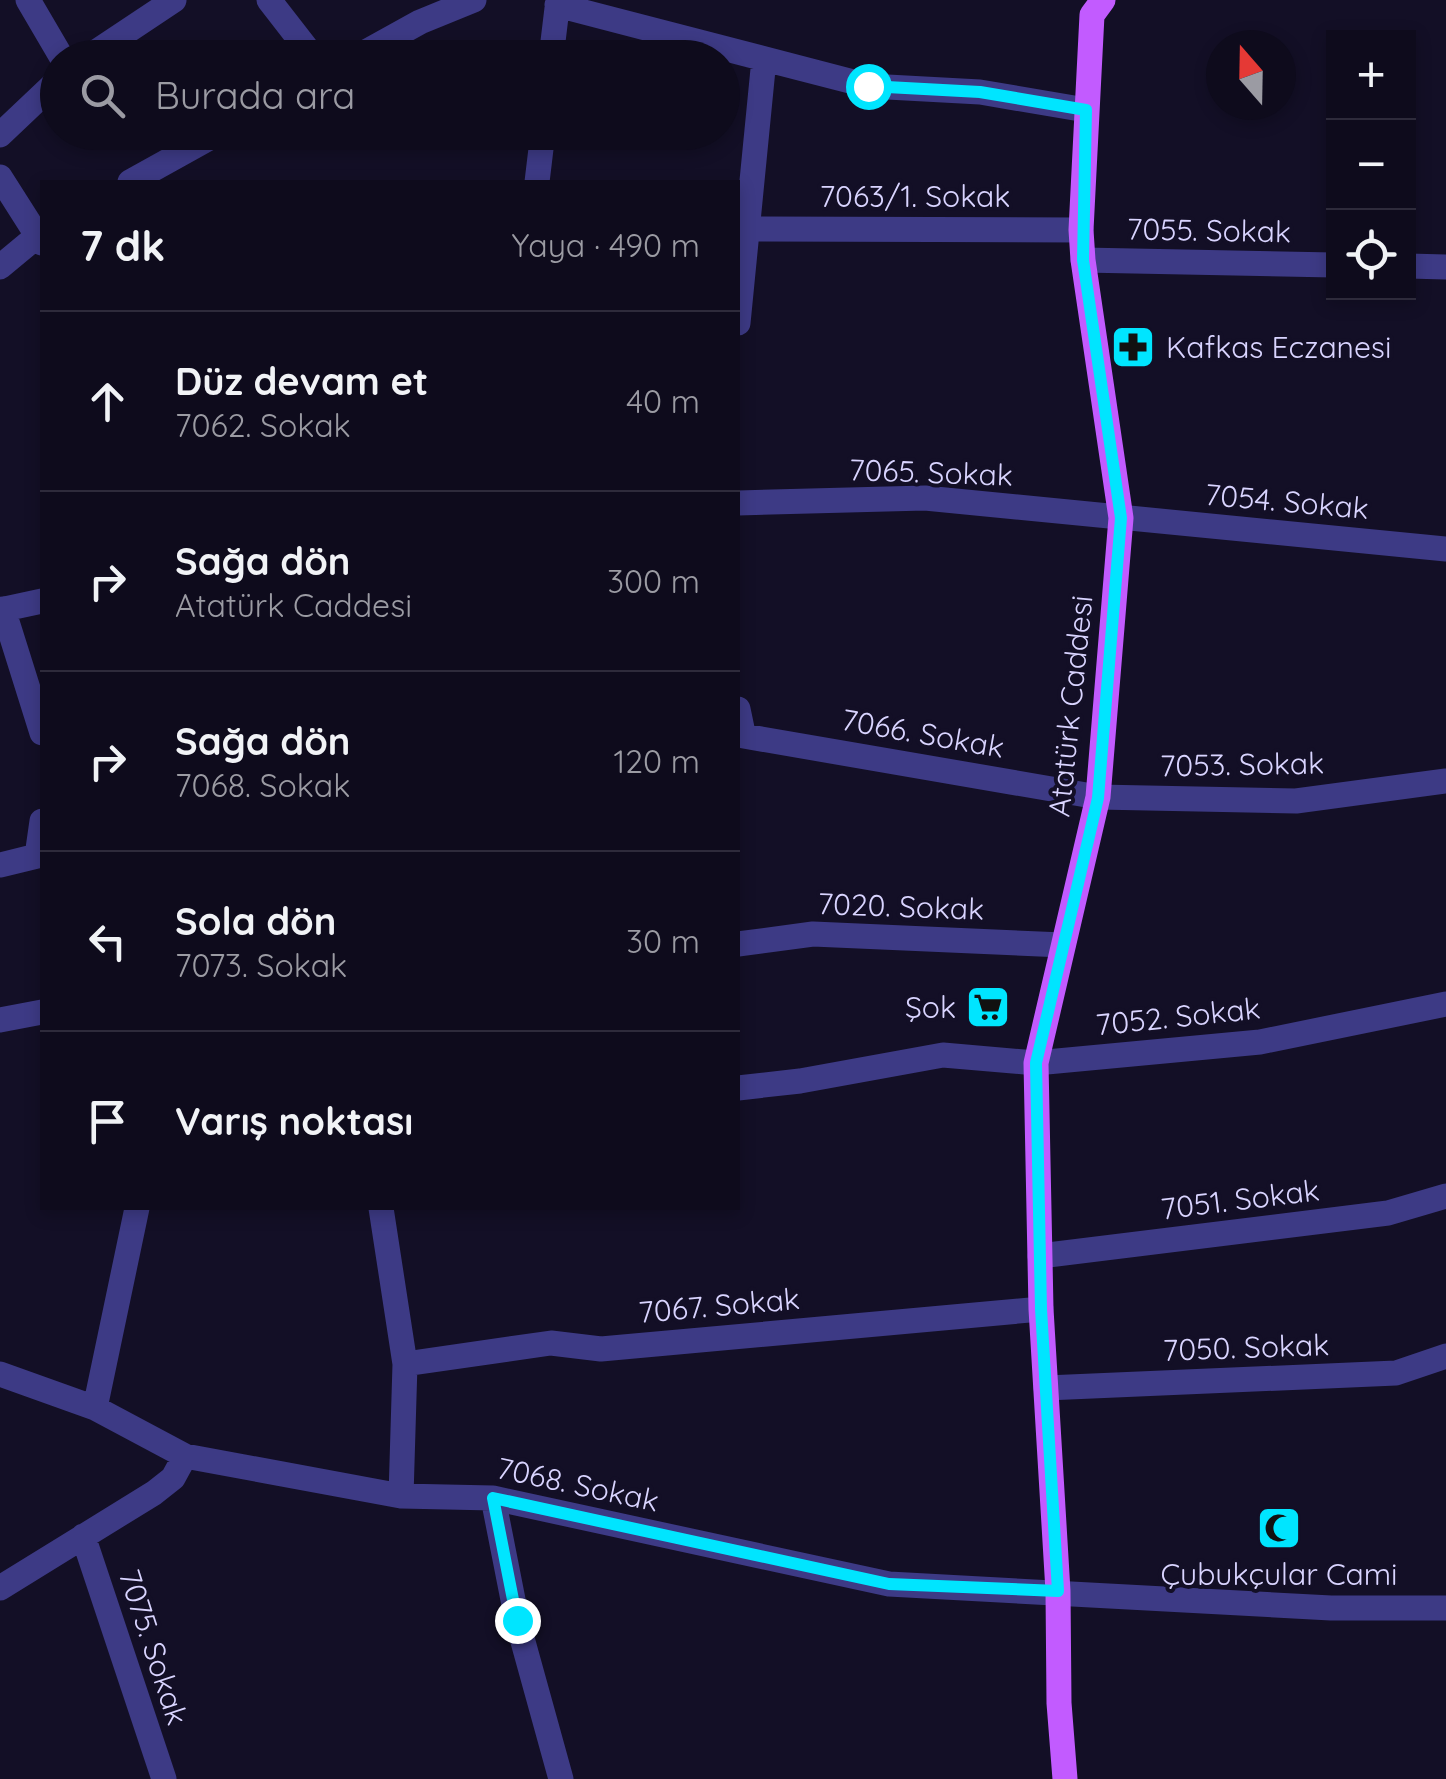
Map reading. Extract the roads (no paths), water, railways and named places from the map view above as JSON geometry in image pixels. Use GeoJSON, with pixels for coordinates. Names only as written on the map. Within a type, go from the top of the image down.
{"type":"FeatureCollection","features":[{"type":"Feature","properties":{"kind":"main road","name":"Atatürk Caddesi"},"geometry":{"type":"LineString","coordinates":[[1065,1779],[1041,1309],[1036,1063],[1098,798],[1121,518],[1081,230],[1092,16],[1103,0]]}},
{"type":"Feature","properties":{"kind":"street"},"geometry":{"type":"LineString","coordinates":[[28,0],[51,40]]}},
{"type":"Feature","properties":{"kind":"street"},"geometry":{"type":"LineString","coordinates":[[114,40],[174,0]]}},
{"type":"Feature","properties":{"kind":"street"},"geometry":{"type":"LineString","coordinates":[[269,0],[300,40]]}},
{"type":"Feature","properties":{"kind":"street"},"geometry":{"type":"LineString","coordinates":[[388,40],[474,0]]}},
{"type":"Feature","properties":{"kind":"street"},"geometry":{"type":"LineString","coordinates":[[553,40],[557,2],[697,40]]}},
{"type":"Feature","properties":{"kind":"street"},"geometry":{"type":"LineString","coordinates":[[740,52],[868,86],[980,92],[1086,110]]}},
{"type":"Feature","properties":{"kind":"street"},"geometry":{"type":"LineString","coordinates":[[740,304],[764,58]]}},
{"type":"Feature","properties":{"kind":"street"},"geometry":{"type":"LineString","coordinates":[[0,135],[40,97]]}},
{"type":"Feature","properties":{"kind":"street"},"geometry":{"type":"LineString","coordinates":[[134,180],[188,150]]}},
{"type":"Feature","properties":{"kind":"street"},"geometry":{"type":"LineString","coordinates":[[537,180],[541,150]]}},
{"type":"Feature","properties":{"kind":"street"},"geometry":{"type":"LineString","coordinates":[[0,177],[40,235]]}},
{"type":"Feature","properties":{"kind":"street","name":"7063/1. Sokak"},"geometry":{"type":"LineString","coordinates":[[748,229],[1081,230]]}},
{"type":"Feature","properties":{"kind":"street"},"geometry":{"type":"LineString","coordinates":[[0,267],[40,237]]}},
{"type":"Feature","properties":{"kind":"street","name":"7055. Sokak"},"geometry":{"type":"LineString","coordinates":[[1083,260],[1326,265]]}},
{"type":"Feature","properties":{"kind":"street"},"geometry":{"type":"LineString","coordinates":[[1416,266],[1446,267]]}},
{"type":"Feature","properties":{"kind":"street","name":"7065. Sokak"},"geometry":{"type":"LineString","coordinates":[[740,503],[924,498],[1121,518]]}},
{"type":"Feature","properties":{"kind":"street","name":"7054. Sokak"},"geometry":{"type":"LineString","coordinates":[[1121,518],[1446,549]]}},
{"type":"Feature","properties":{"kind":"street"},"geometry":{"type":"LineString","coordinates":[[40,601],[2,609],[40,726]]}},
{"type":"Feature","properties":{"kind":"street","name":"7066. Sokak"},"geometry":{"type":"LineString","coordinates":[[740,726],[1098,798]]}},
{"type":"Feature","properties":{"kind":"street","name":"7053. Sokak"},"geometry":{"type":"LineString","coordinates":[[1098,798],[1296,801],[1446,780]]}},
{"type":"Feature","properties":{"kind":"street"},"geometry":{"type":"LineString","coordinates":[[0,866],[37,856],[40,835]]}},
{"type":"Feature","properties":{"kind":"street","name":"7020. Sokak"},"geometry":{"type":"LineString","coordinates":[[740,944],[814,934],[1062,944]]}},
{"type":"Feature","properties":{"kind":"street","name":"7052. Sokak"},"geometry":{"type":"LineString","coordinates":[[740,1088],[800,1081],[943,1054],[1036,1063],[1260,1042],[1446,1004]]}},
{"type":"Feature","properties":{"kind":"street"},"geometry":{"type":"LineString","coordinates":[[0,1020],[40,1012]]}},
{"type":"Feature","properties":{"kind":"street","name":"7051. Sokak"},"geometry":{"type":"LineString","coordinates":[[1040,1256],[1388,1214],[1446,1196]]}},
{"type":"Feature","properties":{"kind":"street"},"geometry":{"type":"LineString","coordinates":[[94,1408],[137,1210]]}},
{"type":"Feature","properties":{"kind":"street"},"geometry":{"type":"LineString","coordinates":[[381,1210],[405,1364],[400,1496]]}},
{"type":"Feature","properties":{"kind":"street","name":"7067. Sokak"},"geometry":{"type":"LineString","coordinates":[[405,1364],[550,1343],[601,1348],[1041,1309]]}},
{"type":"Feature","properties":{"kind":"street","name":"7050. Sokak"},"geometry":{"type":"LineString","coordinates":[[1046,1388],[1396,1373],[1446,1356]]}},
{"type":"Feature","properties":{"kind":"street","name":"7068. Sokak"},"geometry":{"type":"LineString","coordinates":[[0,1374],[94,1408],[185,1456],[400,1496],[493,1498],[889,1584],[1331,1608],[1446,1608]]}},
{"type":"Feature","properties":{"kind":"street"},"geometry":{"type":"LineString","coordinates":[[0,1588],[134,1506],[173,1478],[185,1456]]}},
{"type":"Feature","properties":{"kind":"street"},"geometry":{"type":"LineString","coordinates":[[493,1498],[517,1620],[561,1779]]}},
{"type":"Feature","properties":{"kind":"street","name":"7075. Sokak"},"geometry":{"type":"LineString","coordinates":[[84,1536],[164,1779]]}},
{"type":"Feature","properties":{"kind":"place","name":"Kafkas Eczanesi"},"geometry":{"type":"Point","coordinates":[1133,347]}},
{"type":"Feature","properties":{"kind":"place","name":"Şok"},"geometry":{"type":"Point","coordinates":[988,1007]}},
{"type":"Feature","properties":{"kind":"place","name":"Çubukçular Cami"},"geometry":{"type":"Point","coordinates":[1279,1528]}}]}
